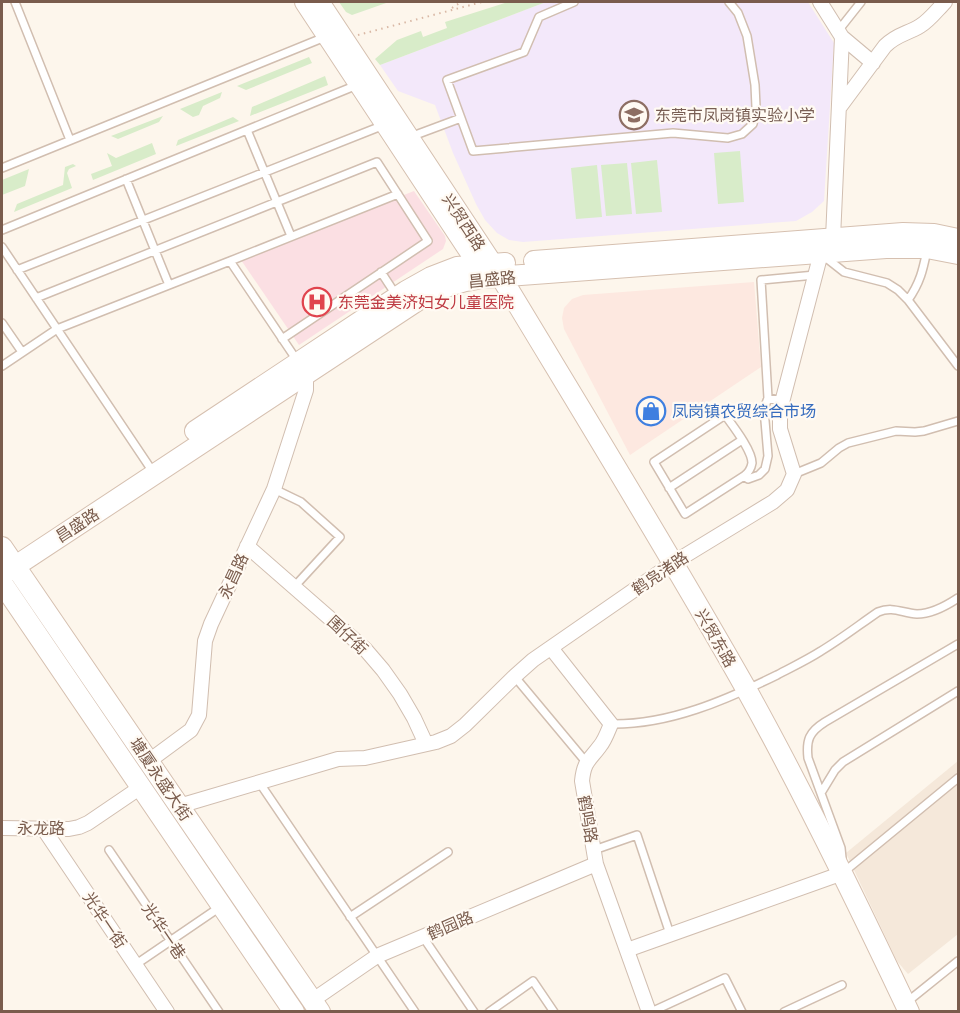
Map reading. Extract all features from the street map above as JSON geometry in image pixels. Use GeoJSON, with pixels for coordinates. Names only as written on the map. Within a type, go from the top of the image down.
{"type":"FeatureCollection","features":[{"type":"Feature","properties":{"kind":"street","name":"兴贸西路"},"geometry":{"type":"LineString","coordinates":[[305,2],[340,34]]}},
{"type":"Feature","properties":{"kind":"street","name":"兴贸西路"},"geometry":{"type":"LineString","coordinates":[[319,2],[340,34],[364,81],[491,269]]}},
{"type":"Feature","properties":{"kind":"street"},"geometry":{"type":"LineString","coordinates":[[820,2],[840,34],[873,63]]}},
{"type":"Feature","properties":{"kind":"street"},"geometry":{"type":"LineString","coordinates":[[839,108],[892,39],[919,27],[945,2]]}},
{"type":"Feature","properties":{"kind":"street"},"geometry":{"type":"LineString","coordinates":[[794,474],[780,429],[780,410],[815,275],[827,246],[839,108],[840,34]]}},
{"type":"Feature","properties":{"kind":"street","name":"兴贸西路"},"geometry":{"type":"LineString","coordinates":[[391,122],[409,137],[491,269]]}},
{"type":"Feature","properties":{"kind":"street","name":"昌盛路"},"geometry":{"type":"LineString","coordinates":[[5,560],[151,469],[401,303],[420,299],[448,285],[491,269],[827,246],[918,232],[958,239]]}},
{"type":"Feature","properties":{"kind":"street","name":"昌盛路"},"geometry":{"type":"LineString","coordinates":[[827,246],[927,248],[958,254]]}},
{"type":"Feature","properties":{"kind":"street","name":"兴贸东路"},"geometry":{"type":"LineString","coordinates":[[491,269],[673,563],[746,690],[843,873],[908,1007]]}},
{"type":"Feature","properties":{"kind":"street","name":"永昌路"},"geometry":{"type":"LineString","coordinates":[[149,761],[191,730],[199,716],[206,641],[210,624],[274,489],[306,390],[302,369]]}},
{"type":"Feature","properties":{"kind":"street","name":"鹤凫渚路"},"geometry":{"type":"LineString","coordinates":[[179,806],[338,759],[365,758],[451,736],[533,660],[673,563],[773,502],[787,490],[794,474]]}},
{"type":"Feature","properties":{"kind":"street","name":"围仔街"},"geometry":{"type":"LineString","coordinates":[[247,546],[365,649],[383,670],[414,718],[426,744]]}},
{"type":"Feature","properties":{"kind":"street","name":"塘厦永盛大街"},"geometry":{"type":"LineString","coordinates":[[5,560],[149,761],[316,1006]]}},
{"type":"Feature","properties":{"kind":"street","name":"塘厦永盛大街"},"geometry":{"type":"LineString","coordinates":[[2,583],[222,906],[288,1010]]}},
{"type":"Feature","properties":{"kind":"street"},"geometry":{"type":"LineString","coordinates":[[551,648],[611,724],[601,745],[586,762]]}},
{"type":"Feature","properties":{"kind":"street","name":"鹤鸣路"},"geometry":{"type":"LineString","coordinates":[[586,762],[582,781],[595,857],[650,1011]]}},
{"type":"Feature","properties":{"kind":"street","name":"永龙路"},"geometry":{"type":"LineString","coordinates":[[2,828],[69,829],[79,827],[141,787]]}},
{"type":"Feature","properties":{"kind":"street","name":"光华一街"},"geometry":{"type":"LineString","coordinates":[[43,828],[167,1011]]}},
{"type":"Feature","properties":{"kind":"street","name":"鹤园路"},"geometry":{"type":"LineString","coordinates":[[316,1006],[377,956],[595,857]]}},
{"type":"Feature","properties":{"kind":"street"},"geometry":{"type":"LineString","coordinates":[[627,950],[843,873]]}},
{"type":"Feature","properties":{"kind":"lane"},"geometry":{"type":"LineString","coordinates":[[15,2],[70,140]]}},
{"type":"Feature","properties":{"kind":"lane"},"geometry":{"type":"LineString","coordinates":[[574,2],[539,17],[524,52],[447,80],[473,151],[673,134],[728,138],[742,134],[753,124],[756,107],[755,85],[747,36],[738,13],[729,2]]}},
{"type":"Feature","properties":{"kind":"lane"},"geometry":{"type":"LineString","coordinates":[[840,34],[861,2]]}},
{"type":"Feature","properties":{"kind":"lane"},"geometry":{"type":"LineString","coordinates":[[2,168],[340,34]]}},
{"type":"Feature","properties":{"kind":"lane"},"geometry":{"type":"LineString","coordinates":[[2,230],[364,81]]}},
{"type":"Feature","properties":{"kind":"lane"},"geometry":{"type":"LineString","coordinates":[[409,137],[461,118]]}},
{"type":"Feature","properties":{"kind":"lane"},"geometry":{"type":"LineString","coordinates":[[17,270],[391,122]]}},
{"type":"Feature","properties":{"kind":"lane"},"geometry":{"type":"LineString","coordinates":[[247,130],[291,236]]}},
{"type":"Feature","properties":{"kind":"lane"},"geometry":{"type":"LineString","coordinates":[[36,298],[377,162],[428,241],[282,339]]}},
{"type":"Feature","properties":{"kind":"lane"},"geometry":{"type":"LineString","coordinates":[[126,179],[169,285]]}},
{"type":"Feature","properties":{"kind":"lane"},"geometry":{"type":"LineString","coordinates":[[2,366],[57,329],[398,194]]}},
{"type":"Feature","properties":{"kind":"lane"},"geometry":{"type":"LineString","coordinates":[[827,246],[844,272],[887,283],[898,290],[958,366]]}},
{"type":"Feature","properties":{"kind":"lane"},"geometry":{"type":"LineString","coordinates":[[2,247],[151,469]]}},
{"type":"Feature","properties":{"kind":"lane"},"geometry":{"type":"LineString","coordinates":[[908,300],[921,278],[927,248]]}},
{"type":"Feature","properties":{"kind":"lane"},"geometry":{"type":"LineString","coordinates":[[230,261],[302,369]]}},
{"type":"Feature","properties":{"kind":"lane"},"geometry":{"type":"LineString","coordinates":[[381,272],[401,303]]}},
{"type":"Feature","properties":{"kind":"lane"},"geometry":{"type":"LineString","coordinates":[[744,476],[748,479],[759,476],[765,468],[768,456],[764,409],[768,398],[761,280],[815,275]]}},
{"type":"Feature","properties":{"kind":"lane"},"geometry":{"type":"LineString","coordinates":[[2,323],[22,352]]}},
{"type":"Feature","properties":{"kind":"lane"},"geometry":{"type":"LineString","coordinates":[[768,398],[783,401]]}},
{"type":"Feature","properties":{"kind":"lane"},"geometry":{"type":"LineString","coordinates":[[725,415],[741,440],[750,454],[752,464],[749,471],[685,514],[654,462],[725,415]]}},
{"type":"Feature","properties":{"kind":"lane"},"geometry":{"type":"LineString","coordinates":[[794,474],[821,463],[848,443],[896,431],[924,431],[958,421]]}},
{"type":"Feature","properties":{"kind":"lane"},"geometry":{"type":"LineString","coordinates":[[669,488],[741,440]]}},
{"type":"Feature","properties":{"kind":"lane"},"geometry":{"type":"LineString","coordinates":[[274,489],[300,502],[339,537],[294,587]]}},
{"type":"Feature","properties":{"kind":"lane"},"geometry":{"type":"LineString","coordinates":[[611,724],[628,724],[683,714],[746,690],[820,652],[885,609],[925,613],[941,608],[958,598]]}},
{"type":"Feature","properties":{"kind":"lane"},"geometry":{"type":"LineString","coordinates":[[843,873],[841,848],[808,758],[807,747],[814,728],[958,644]]}},
{"type":"Feature","properties":{"kind":"lane"},"geometry":{"type":"LineString","coordinates":[[514,676],[586,762]]}},
{"type":"Feature","properties":{"kind":"lane"},"geometry":{"type":"LineString","coordinates":[[821,794],[835,770],[843,762],[958,691]]}},
{"type":"Feature","properties":{"kind":"lane"},"geometry":{"type":"LineString","coordinates":[[843,873],[958,778]]}},
{"type":"Feature","properties":{"kind":"lane"},"geometry":{"type":"LineString","coordinates":[[259,782],[415,1011]]}},
{"type":"Feature","properties":{"kind":"lane"},"geometry":{"type":"LineString","coordinates":[[595,857],[637,836],[670,934]]}},
{"type":"Feature","properties":{"kind":"lane","name":"光华一巷"},"geometry":{"type":"LineString","coordinates":[[110,850],[219,1011]]}},
{"type":"Feature","properties":{"kind":"lane"},"geometry":{"type":"LineString","coordinates":[[350,916],[448,852]]}},
{"type":"Feature","properties":{"kind":"lane"},"geometry":{"type":"LineString","coordinates":[[135,965],[222,906]]}},
{"type":"Feature","properties":{"kind":"lane"},"geometry":{"type":"LineString","coordinates":[[423,936],[474,1011]]}},
{"type":"Feature","properties":{"kind":"lane"},"geometry":{"type":"LineString","coordinates":[[908,1007],[958,961]]}},
{"type":"Feature","properties":{"kind":"lane"},"geometry":{"type":"LineString","coordinates":[[650,1011],[725,978],[742,1011]]}},
{"type":"Feature","properties":{"kind":"lane"},"geometry":{"type":"LineString","coordinates":[[489,1011],[533,981],[554,1011]]}},
{"type":"Feature","properties":{"kind":"lane"},"geometry":{"type":"LineString","coordinates":[[784,1011],[842,985]]}},
{"type":"Feature","properties":{"kind":"path"},"geometry":{"type":"LineString","coordinates":[[450,10],[460,2]]}},
{"type":"Feature","properties":{"kind":"path"},"geometry":{"type":"LineString","coordinates":[[340,34],[482,2]]}},
{"type":"Feature","properties":{"kind":"shaded area","name":"东莞市凤岗镇实验小学"},"geometry":{"type":"Polygon","coordinates":[[[546,2],[808,2],[834,43],[824,201],[812,212],[796,221],[523,242],[509,240],[497,233],[485,220],[476,204],[435,105],[398,91],[380,65],[546,2]]]}},
{"type":"Feature","properties":{"kind":"shaded area","name":"东莞金美济妇女儿童医院"},"geometry":{"type":"Polygon","coordinates":[[[414,191],[445,236],[443,249],[299,345],[241,260],[414,191]]]}},
{"type":"Feature","properties":{"kind":"shaded area","name":"凤岗镇农贸综合市场"},"geometry":{"type":"Polygon","coordinates":[[[754,282],[761,367],[630,455],[564,329],[562,318],[564,308],[572,299],[583,295],[754,282]]]}},
{"type":"Feature","properties":{"kind":"shaded area"},"geometry":{"type":"Polygon","coordinates":[[[958,761],[958,934],[908,974],[897,961],[846,853],[958,761]]]}},
{"type":"Feature","properties":{"kind":"green space"},"geometry":{"type":"Polygon","coordinates":[[[339,2],[389,2],[352,15],[346,12],[339,2]]]}},
{"type":"Feature","properties":{"kind":"green space"},"geometry":{"type":"Polygon","coordinates":[[[508,2],[546,2],[380,65],[375,59],[397,40],[421,31],[423,37],[447,28],[445,22],[508,2]]]}},
{"type":"Feature","properties":{"kind":"green space"},"geometry":{"type":"Polygon","coordinates":[[[309,57],[312,63],[246,90],[237,86],[309,57]]]}},
{"type":"Feature","properties":{"kind":"green space"},"geometry":{"type":"Polygon","coordinates":[[[325,76],[328,85],[250,116],[252,107],[325,76]]]}},
{"type":"Feature","properties":{"kind":"green space"},"geometry":{"type":"Polygon","coordinates":[[[222,92],[220,98],[203,106],[199,115],[193,117],[180,109],[222,92]]]}},
{"type":"Feature","properties":{"kind":"green space"},"geometry":{"type":"Polygon","coordinates":[[[163,116],[159,122],[118,139],[111,136],[163,116]]]}},
{"type":"Feature","properties":{"kind":"green space"},"geometry":{"type":"Polygon","coordinates":[[[233,117],[239,121],[176,146],[178,140],[233,117]]]}},
{"type":"Feature","properties":{"kind":"green space"},"geometry":{"type":"Polygon","coordinates":[[[152,143],[156,154],[93,180],[91,174],[112,166],[107,153],[116,158],[152,143]]]}},
{"type":"Feature","properties":{"kind":"green space"},"geometry":{"type":"Polygon","coordinates":[[[740,151],[744,202],[718,204],[714,153],[740,151]]]}},
{"type":"Feature","properties":{"kind":"green space"},"geometry":{"type":"Polygon","coordinates":[[[657,160],[662,212],[636,214],[631,163],[657,160]]]}},
{"type":"Feature","properties":{"kind":"green space"},"geometry":{"type":"Polygon","coordinates":[[[627,163],[632,214],[606,216],[601,165],[627,163]]]}},
{"type":"Feature","properties":{"kind":"green space"},"geometry":{"type":"Polygon","coordinates":[[[73,164],[76,166],[69,169],[67,173],[72,188],[14,212],[17,204],[63,185],[65,167],[73,164]]]}},
{"type":"Feature","properties":{"kind":"green space"},"geometry":{"type":"Polygon","coordinates":[[[597,165],[602,217],[576,219],[571,168],[597,165]]]}},
{"type":"Feature","properties":{"kind":"green space"},"geometry":{"type":"Polygon","coordinates":[[[29,169],[25,186],[2,195],[2,180],[29,169]]]}},
{"type":"Feature","properties":{"kind":"place","name":"东莞市凤岗镇实验小学"},"geometry":{"type":"Point","coordinates":[634,115]}},
{"type":"Feature","properties":{"kind":"place","name":"东莞金美济妇女儿童医院"},"geometry":{"type":"Point","coordinates":[317,302]}},
{"type":"Feature","properties":{"kind":"place","name":"凤岗镇农贸综合市场"},"geometry":{"type":"Point","coordinates":[651,411]}}]}
